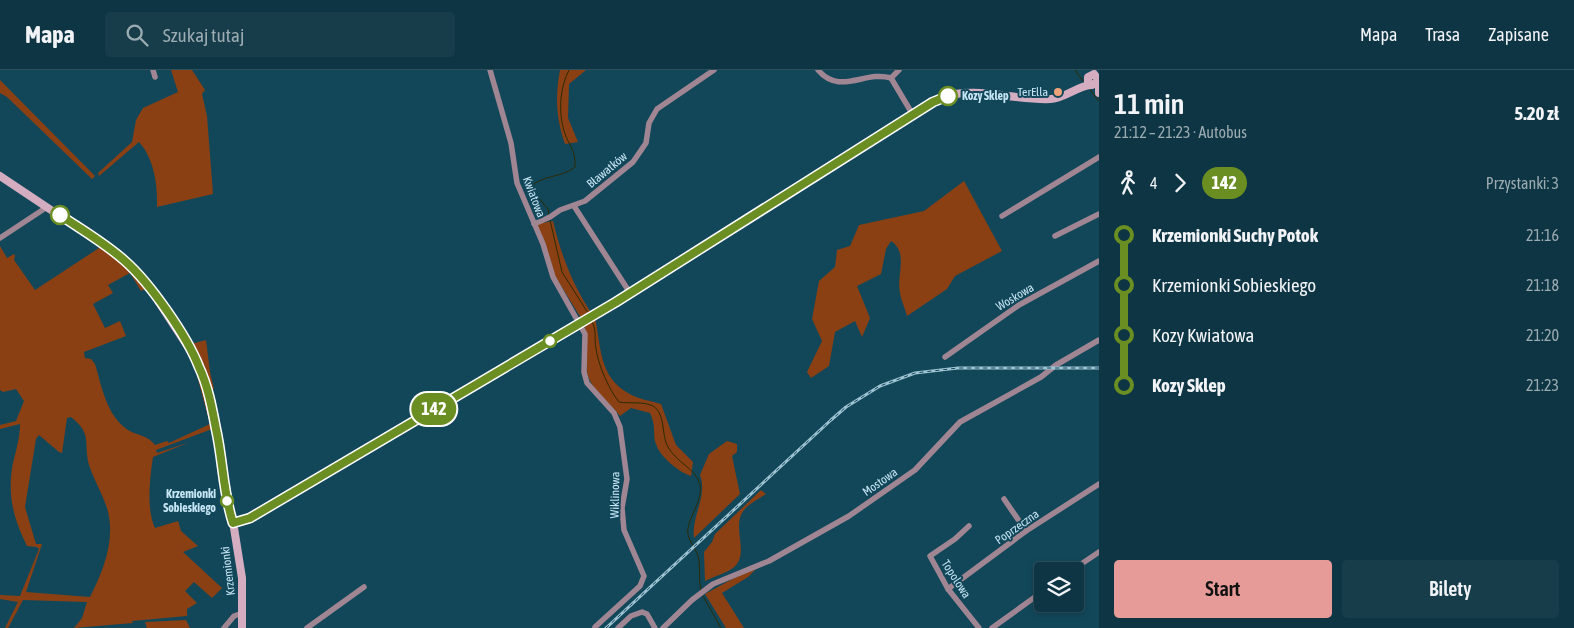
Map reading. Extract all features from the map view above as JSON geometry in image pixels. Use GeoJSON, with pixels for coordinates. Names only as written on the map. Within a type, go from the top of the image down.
{"type":"FeatureCollection","features":[{"type":"Feature","properties":{"kind":"street"},"geometry":{"type":"LineString","coordinates":[[153,70],[155,77]]}},
{"type":"Feature","properties":{"kind":"street","name":"Kwiatowa"},"geometry":{"type":"LineString","coordinates":[[490,70],[511,143],[517,183],[543,244],[553,277],[580,323]]}},
{"type":"Feature","properties":{"kind":"street","name":"Bławatków"},"geometry":{"type":"LineString","coordinates":[[534,224],[550,218],[560,210],[574,206],[596,193],[633,162],[646,143],[649,123],[657,109],[714,70]]}},
{"type":"Feature","properties":{"kind":"street"},"geometry":{"type":"LineString","coordinates":[[818,70],[828,80],[840,83],[878,76],[891,78]]}},
{"type":"Feature","properties":{"kind":"street"},"geometry":{"type":"LineString","coordinates":[[891,78],[899,70]]}},
{"type":"Feature","properties":{"kind":"street"},"geometry":{"type":"LineString","coordinates":[[233,523],[250,518],[594,315],[940,98],[956,93],[1052,99],[1072,92],[1093,77],[1099,93]]}},
{"type":"Feature","properties":{"kind":"street"},"geometry":{"type":"LineString","coordinates":[[891,78],[913,115]]}},
{"type":"Feature","properties":{"kind":"street"},"geometry":{"type":"LineString","coordinates":[[1002,216],[1099,157]]}},
{"type":"Feature","properties":{"kind":"street","name":"Krzemionki"},"geometry":{"type":"LineString","coordinates":[[0,176],[105,246],[127,263],[151,290],[194,356],[204,378],[214,420],[242,578],[243,613],[234,616],[224,628]]}},
{"type":"Feature","properties":{"kind":"street"},"geometry":{"type":"LineString","coordinates":[[574,206],[630,293]]}},
{"type":"Feature","properties":{"kind":"street"},"geometry":{"type":"LineString","coordinates":[[0,238],[47,207]]}},
{"type":"Feature","properties":{"kind":"street"},"geometry":{"type":"LineString","coordinates":[[1055,236],[1099,214]]}},
{"type":"Feature","properties":{"kind":"street","name":"Woskowa"},"geometry":{"type":"LineString","coordinates":[[945,357],[1018,306],[1099,261]]}},
{"type":"Feature","properties":{"kind":"street","name":"Wiklinowa"},"geometry":{"type":"LineString","coordinates":[[580,323],[585,334],[584,372],[587,383],[614,413],[620,427],[627,479],[622,508],[624,530],[644,576],[640,586],[595,627]]}},
{"type":"Feature","properties":{"kind":"street","name":"Mostowa"},"geometry":{"type":"LineString","coordinates":[[663,628],[712,584],[769,561],[849,516],[915,470],[960,422],[1041,377],[1056,365],[1099,340]]}},
{"type":"Feature","properties":{"kind":"street","name":"Poprzeczna"},"geometry":{"type":"LineString","coordinates":[[948,589],[1026,531],[1099,484]]}},
{"type":"Feature","properties":{"kind":"street"},"geometry":{"type":"LineString","coordinates":[[1004,500],[1026,531]]}},
{"type":"Feature","properties":{"kind":"street","name":"Topolowa"},"geometry":{"type":"LineString","coordinates":[[969,526],[955,539],[930,556],[948,589],[979,628]]}},
{"type":"Feature","properties":{"kind":"street"},"geometry":{"type":"LineString","coordinates":[[1084,562],[1099,552]]}},
{"type":"Feature","properties":{"kind":"street"},"geometry":{"type":"LineString","coordinates":[[307,628],[364,587]]}},
{"type":"Feature","properties":{"kind":"street"},"geometry":{"type":"LineString","coordinates":[[992,628],[1034,598]]}},
{"type":"Feature","properties":{"kind":"street"},"geometry":{"type":"LineString","coordinates":[[618,628],[631,616],[642,612],[647,614],[656,628]]}},
{"type":"Feature","properties":{"kind":"street"},"geometry":{"type":"LineString","coordinates":[[242,628],[243,613]]}},
{"type":"Feature","properties":{"kind":"shaded area"},"geometry":{"type":"Polygon","coordinates":[[[171,70],[192,70],[205,90],[202,94],[207,116],[213,194],[157,207],[157,190],[152,164],[139,142],[99,176],[98,173],[132,142],[136,120],[143,108],[178,92],[171,70]]]}},
{"type":"Feature","properties":{"kind":"shaded area"},"geometry":{"type":"Polygon","coordinates":[[[560,70],[586,70],[569,84],[568,118],[578,142],[565,144],[562,134],[557,107],[560,70]]]}},
{"type":"Feature","properties":{"kind":"shaded area"},"geometry":{"type":"Polygon","coordinates":[[[0,80],[95,176],[92,179],[7,97],[0,93],[0,80]]]}},
{"type":"Feature","properties":{"kind":"shaded area"},"geometry":{"type":"Polygon","coordinates":[[[964,181],[1002,251],[955,276],[947,289],[907,316],[899,286],[901,258],[896,246],[891,241],[886,249],[881,274],[857,286],[870,318],[862,337],[855,321],[835,332],[829,366],[811,378],[807,372],[822,341],[812,319],[819,281],[835,267],[837,250],[850,246],[859,225],[924,211],[964,181]]]}},
{"type":"Feature","properties":{"kind":"shaded area"},"geometry":{"type":"Polygon","coordinates":[[[553,221],[568,268],[578,291],[591,313],[581,318],[555,276],[537,224],[553,221]]]}},
{"type":"Feature","properties":{"kind":"shaded area"},"geometry":{"type":"Polygon","coordinates":[[[97,244],[121,261],[145,289],[141,291],[130,273],[108,285],[113,293],[93,304],[105,328],[120,321],[126,336],[84,352],[85,358],[91,359],[95,364],[106,400],[115,417],[128,430],[146,438],[155,445],[167,441],[169,443],[210,424],[196,372],[198,369],[212,429],[156,450],[157,453],[190,442],[153,457],[150,483],[150,512],[155,528],[178,521],[181,531],[198,546],[183,552],[222,588],[212,598],[194,582],[185,591],[197,603],[187,609],[187,616],[74,628],[82,618],[87,602],[23,600],[8,628],[5,628],[18,602],[0,599],[0,595],[20,596],[39,549],[27,546],[12,506],[11,474],[19,439],[20,424],[0,429],[0,425],[16,421],[24,401],[16,389],[3,392],[0,390],[0,246],[7,258],[14,254],[14,260],[35,290],[99,248],[97,244]],[[71,417],[67,418],[62,453],[39,435],[36,439],[25,507],[36,544],[42,544],[26,592],[90,597],[104,565],[110,531],[107,508],[89,465],[85,434],[78,423],[71,417]]]}},
{"type":"Feature","properties":{"kind":"shaded area"},"geometry":{"type":"Polygon","coordinates":[[[595,318],[600,350],[606,370],[619,386],[632,395],[661,404],[676,445],[693,462],[691,476],[670,463],[661,454],[655,440],[650,413],[631,408],[620,416],[592,384],[587,372],[584,324],[595,318]]]}},
{"type":"Feature","properties":{"kind":"shaded area"},"geometry":{"type":"Polygon","coordinates":[[[185,333],[191,344],[206,340],[214,389],[209,390],[183,334],[185,333]]]}},
{"type":"Feature","properties":{"kind":"shaded area"},"geometry":{"type":"Polygon","coordinates":[[[727,441],[737,444],[737,452],[732,456],[740,494],[694,538],[695,522],[702,491],[700,475],[709,454],[727,441]]]}},
{"type":"Feature","properties":{"kind":"shaded area"},"geometry":{"type":"Polygon","coordinates":[[[761,490],[766,494],[746,507],[742,513],[739,527],[741,551],[736,565],[730,570],[705,581],[704,552],[712,542],[715,534],[761,490]]]}},
{"type":"Feature","properties":{"kind":"shaded area"},"geometry":{"type":"Polygon","coordinates":[[[756,569],[748,577],[722,593],[744,628],[726,628],[705,594],[736,577],[756,569]]]}},
{"type":"Feature","properties":{"kind":"shaded area"},"geometry":{"type":"Polygon","coordinates":[[[186,620],[190,628],[147,628],[145,622],[186,620]]]}},
{"type":"Feature","properties":{"kind":"waterway"},"geometry":{"type":"LineString","coordinates":[[549,214],[548,209],[533,191],[534,184],[565,173],[575,167],[573,151],[564,131],[561,115],[562,91],[569,70]]}},
{"type":"Feature","properties":{"kind":"waterway"},"geometry":{"type":"LineString","coordinates":[[1075,70],[1083,81]]}},
{"type":"Feature","properties":{"kind":"waterway"},"geometry":{"type":"LineString","coordinates":[[1090,90],[1099,101]]}},
{"type":"Feature","properties":{"kind":"waterway"},"geometry":{"type":"LineString","coordinates":[[550,220],[562,272],[588,313]]}},
{"type":"Feature","properties":{"kind":"waterway"},"geometry":{"type":"LineString","coordinates":[[592,322],[599,362],[604,377],[615,397],[619,402],[653,406],[662,419],[668,447],[698,479],[700,496],[689,522],[688,532],[689,539],[698,556],[701,590]]}},
{"type":"Feature","properties":{"kind":"waterway"},"geometry":{"type":"LineString","coordinates":[[703,596],[721,628]]}},
{"type":"Feature","properties":{"kind":"railway"},"geometry":{"type":"LineString","coordinates":[[606,628],[831,420],[846,407],[880,386],[915,373],[958,368],[1099,368]]}},
{"type":"Feature","properties":{"kind":"bus line","name":"142"},"geometry":{"type":"LineString","coordinates":[[60,215],[120,256],[134,270],[151,290],[194,356],[204,378],[216,429],[228,506],[233,523],[250,518],[626,296],[933,102],[948,96]]}},
{"type":"Feature","properties":{"kind":"place","name":"TerElla"},"geometry":{"type":"Point","coordinates":[1058,92]}},
{"type":"Feature","properties":{"kind":"place","name":"Kozy Sklep"},"geometry":{"type":"Point","coordinates":[948,96]}},
{"type":"Feature","properties":{"kind":"place","name":"Krzemionki Sobieskiego"},"geometry":{"type":"Point","coordinates":[227,501]}}]}
